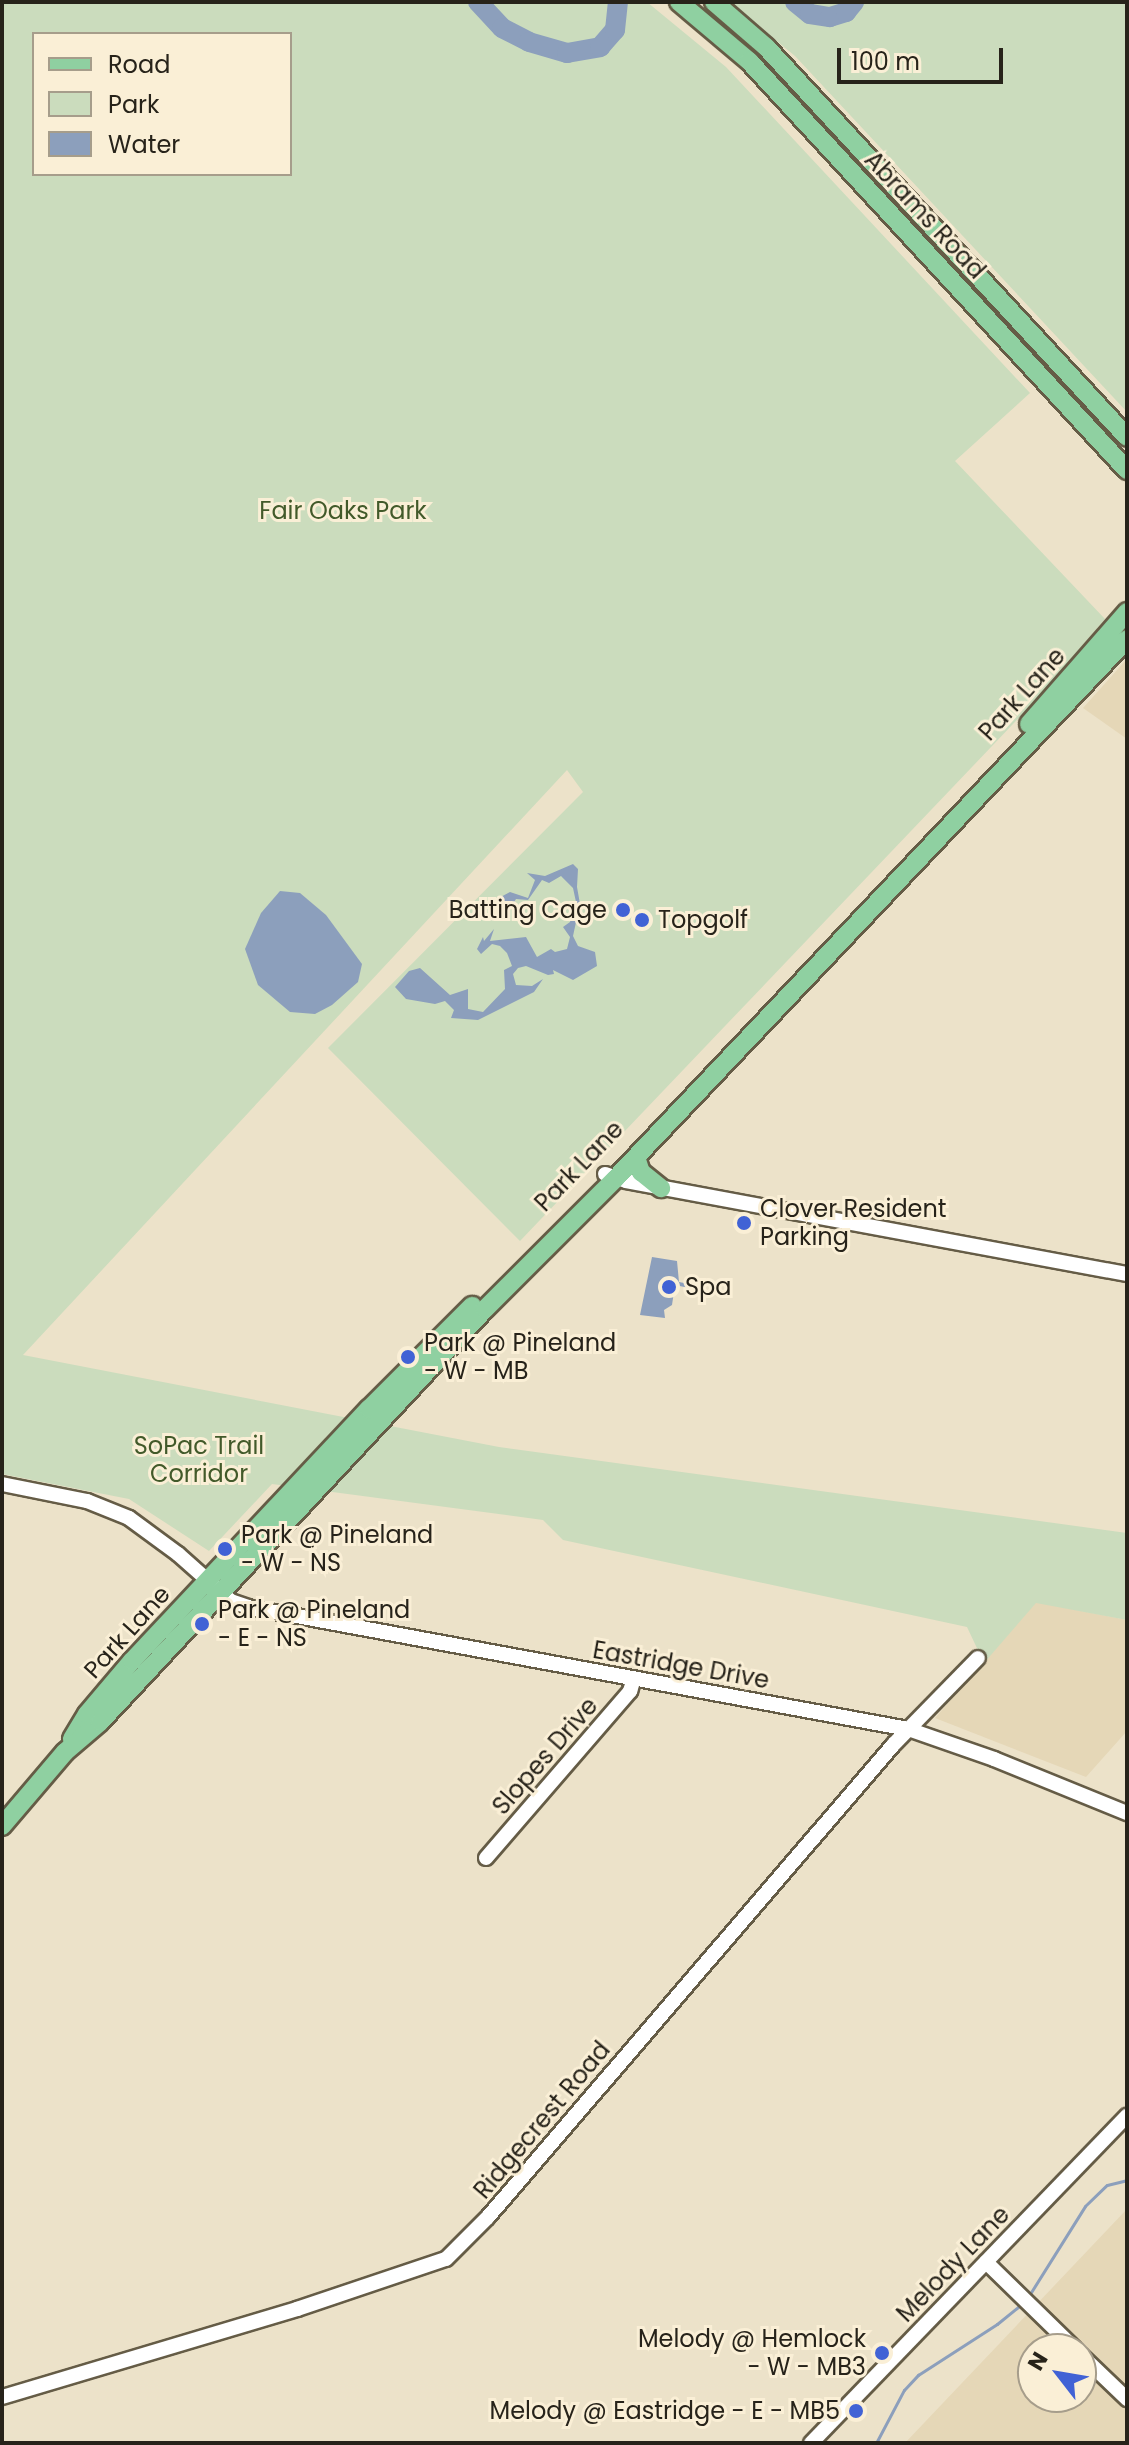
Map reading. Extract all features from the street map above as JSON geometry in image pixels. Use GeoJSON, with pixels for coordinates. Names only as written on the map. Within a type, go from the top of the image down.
{"type":"FeatureCollection","features":[{"type":"Feature","properties":{"kind":"main road","name":"Abrams Road"},"geometry":{"type":"LineString","coordinates":[[679,2],[749,61],[1127,470]]}},
{"type":"Feature","properties":{"kind":"main road","name":"Abrams Road"},"geometry":{"type":"LineString","coordinates":[[714,2],[766,47],[1127,437]]}},
{"type":"Feature","properties":{"kind":"main road","name":"Park Lane"},"geometry":{"type":"LineString","coordinates":[[2,1826],[65,1752],[87,1714],[481,1305],[610,1177],[1006,749],[1127,612]]}},
{"type":"Feature","properties":{"kind":"main road","name":"Park Lane"},"geometry":{"type":"LineString","coordinates":[[610,1177],[636,1157],[1127,639]]}},
{"type":"Feature","properties":{"kind":"main road"},"geometry":{"type":"LineString","coordinates":[[636,1157],[641,1172],[661,1188]]}},
{"type":"Feature","properties":{"kind":"street"},"geometry":{"type":"LineString","coordinates":[[610,1177],[1127,1274]]}},
{"type":"Feature","properties":{"kind":"street","name":"Eastridge Drive"},"geometry":{"type":"LineString","coordinates":[[2,1484],[87,1501],[113,1510],[151,1532],[231,1601],[265,1611],[908,1729],[994,1759],[1127,1813]]}},
{"type":"Feature","properties":{"kind":"street","name":"Ridgecrest Road"},"geometry":{"type":"LineString","coordinates":[[2,2397],[308,2305],[446,2259],[488,2217],[908,1729],[978,1658]]}},
{"type":"Feature","properties":{"kind":"street","name":"Slopes Drive"},"geometry":{"type":"LineString","coordinates":[[486,1858],[630,1691],[634,1679]]}},
{"type":"Feature","properties":{"kind":"street","name":"Melody Lane"},"geometry":{"type":"LineString","coordinates":[[811,2443],[1127,2116]]}},
{"type":"Feature","properties":{"kind":"street"},"geometry":{"type":"LineString","coordinates":[[986,2262],[1059,2333]]}},
{"type":"Feature","properties":{"kind":"street"},"geometry":{"type":"LineString","coordinates":[[1097,2370],[1127,2399]]}},
{"type":"Feature","properties":{"kind":"shaded area"},"geometry":{"type":"Polygon","coordinates":[[[1127,659],[1127,739],[1083,708],[1127,659]]]}},
{"type":"Feature","properties":{"kind":"shaded area"},"geometry":{"type":"Polygon","coordinates":[[[1036,1602],[1127,1620],[1127,1731],[1086,1777],[935,1718],[1036,1602]]]}},
{"type":"Feature","properties":{"kind":"shaded area"},"geometry":{"type":"Polygon","coordinates":[[[1127,2209],[1127,2443],[905,2443],[1127,2209]]]}},
{"type":"Feature","properties":{"kind":"green space","name":"Fair Oaks Park"},"geometry":{"type":"Polygon","coordinates":[[[2,2],[647,2],[726,67],[1030,393],[955,461],[1105,619],[1034,702],[520,1241],[328,1048],[583,792],[567,770],[23,1355],[499,1447],[1127,1533],[1127,1620],[1036,1603],[984,1663],[967,1627],[563,1540],[543,1520],[272,1484],[209,1551],[129,1499],[2,1474],[2,2]]]}},
{"type":"Feature","properties":{"kind":"green space"},"geometry":{"type":"Polygon","coordinates":[[[729,2],[1127,2],[1127,412],[795,56],[729,2]]]}},
{"type":"Feature","properties":{"kind":"water"},"geometry":{"type":"Polygon","coordinates":[[[573,864],[578,869],[580,904],[573,936],[578,946],[595,952],[597,966],[573,980],[553,970],[554,974],[548,975],[526,966],[518,968],[513,974],[516,985],[532,986],[543,979],[534,992],[478,1020],[451,1018],[454,1010],[445,1001],[435,1004],[406,999],[395,987],[409,971],[420,968],[450,995],[468,989],[468,1009],[483,1012],[505,989],[504,970],[512,966],[507,953],[500,946],[492,944],[481,954],[477,949],[483,937],[484,941],[494,929],[490,941],[526,937],[537,957],[551,949],[555,952],[567,949],[570,937],[563,927],[570,922],[576,902],[573,888],[561,876],[549,883],[542,880],[528,900],[516,899],[503,920],[497,899],[510,892],[528,898],[535,880],[527,873],[545,876],[573,864]]]}},
{"type":"Feature","properties":{"kind":"water"},"geometry":{"type":"Polygon","coordinates":[[[280,891],[300,893],[326,915],[362,964],[358,982],[332,1005],[315,1014],[290,1012],[258,985],[245,949],[261,913],[280,891]]]}},
{"type":"Feature","properties":{"kind":"water","name":"Spa"},"geometry":{"type":"Polygon","coordinates":[[[652,1257],[677,1261],[679,1282],[694,1285],[693,1294],[689,1293],[689,1288],[675,1285],[672,1305],[664,1310],[665,1318],[640,1315],[652,1257]]]}},
{"type":"Feature","properties":{"kind":"waterway"},"geometry":{"type":"LineString","coordinates":[[478,2],[502,28],[529,42],[567,53],[600,47],[615,30],[618,2]]}},
{"type":"Feature","properties":{"kind":"waterway"},"geometry":{"type":"LineString","coordinates":[[795,2],[810,14],[830,17],[846,12],[854,2]]}},
{"type":"Feature","properties":{"kind":"waterway"},"geometry":{"type":"LineString","coordinates":[[1028,2297],[1085,2206],[1107,2185],[1127,2180]]}},
{"type":"Feature","properties":{"kind":"waterway"},"geometry":{"type":"LineString","coordinates":[[876,2443],[904,2390],[918,2375],[997,2324],[1023,2303]]}},
{"type":"Feature","properties":{"kind":"place","name":"Batting Cage"},"geometry":{"type":"Point","coordinates":[623,910]}},
{"type":"Feature","properties":{"kind":"place","name":"Topgolf"},"geometry":{"type":"Point","coordinates":[642,920]}},
{"type":"Feature","properties":{"kind":"place","name":"Clover Resident Parking"},"geometry":{"type":"Point","coordinates":[744,1223]}},
{"type":"Feature","properties":{"kind":"place","name":"Spa"},"geometry":{"type":"Point","coordinates":[669,1287]}},
{"type":"Feature","properties":{"kind":"place","name":"Park @ Pineland - W - MB"},"geometry":{"type":"Point","coordinates":[408,1357]}},
{"type":"Feature","properties":{"kind":"place","name":"Park @ Pineland - W - NS"},"geometry":{"type":"Point","coordinates":[225,1549]}},
{"type":"Feature","properties":{"kind":"place","name":"Park @ Pineland - E - NS"},"geometry":{"type":"Point","coordinates":[202,1624]}},
{"type":"Feature","properties":{"kind":"place","name":"Melody @ Hemlock - W - MB3"},"geometry":{"type":"Point","coordinates":[882,2353]}},
{"type":"Feature","properties":{"kind":"place","name":"Melody @ Eastridge - E - MB5"},"geometry":{"type":"Point","coordinates":[856,2411]}},
{"type":"Feature","properties":{"kind":"park label","name":"SoPac Trail Corridor"},"geometry":{"type":"Point","coordinates":[199,1460]}}]}
